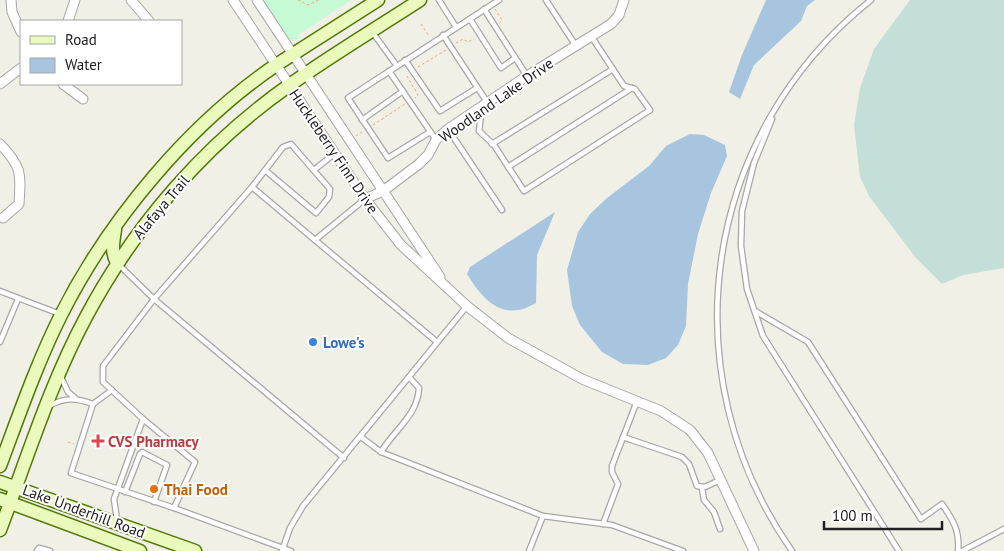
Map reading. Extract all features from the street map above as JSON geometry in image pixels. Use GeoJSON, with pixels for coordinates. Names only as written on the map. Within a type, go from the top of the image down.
{"type":"FeatureCollection","features":[{"type":"Feature","properties":{"kind":"main road","name":"Alafaya Trail"},"geometry":{"type":"LineString","coordinates":[[0,466],[61,315],[98,252],[150,182],[190,139],[233,100],[276,66],[378,0]]}},
{"type":"Feature","properties":{"kind":"main road","name":"Alafaya Trail"},"geometry":{"type":"LineString","coordinates":[[0,530],[3,500],[8,484],[47,406],[85,318],[117,263],[154,212],[196,164],[229,134],[290,85],[420,0]]}},
{"type":"Feature","properties":{"kind":"main road"},"geometry":{"type":"LineString","coordinates":[[116,228],[112,248],[113,256],[117,263]]}},
{"type":"Feature","properties":{"kind":"main road","name":"Lake Underhill Road"},"geometry":{"type":"LineString","coordinates":[[8,484],[195,551]]}},
{"type":"Feature","properties":{"kind":"main road","name":"Lake Underhill Road"},"geometry":{"type":"LineString","coordinates":[[3,500],[140,551]]}},
{"type":"Feature","properties":{"kind":"street"},"geometry":{"type":"LineString","coordinates":[[11,0],[12,12],[20,30]]}},
{"type":"Feature","properties":{"kind":"street"},"geometry":{"type":"LineString","coordinates":[[68,20],[75,0]]}},
{"type":"Feature","properties":{"kind":"street"},"geometry":{"type":"LineString","coordinates":[[132,0],[148,20]]}},
{"type":"Feature","properties":{"kind":"street","name":"Huckleberry Finn Drive"},"geometry":{"type":"LineString","coordinates":[[233,0],[365,199],[402,245],[467,306],[508,338],[582,379],[668,415],[690,430],[708,453],[754,551]]}},
{"type":"Feature","properties":{"kind":"street","name":"Huckleberry Finn Drive"},"geometry":{"type":"LineString","coordinates":[[257,0],[450,291]]}},
{"type":"Feature","properties":{"kind":"street","name":"Woodland Lake Drive"},"geometry":{"type":"LineString","coordinates":[[365,199],[383,191],[419,164],[428,155],[436,140],[448,130],[527,76],[612,24],[619,15],[624,0]]}},
{"type":"Feature","properties":{"kind":"street"},"geometry":{"type":"LineString","coordinates":[[0,84],[20,69]]}},
{"type":"Feature","properties":{"kind":"street"},"geometry":{"type":"LineString","coordinates":[[64,85],[83,99]]}},
{"type":"Feature","properties":{"kind":"street"},"geometry":{"type":"LineString","coordinates":[[0,144],[11,155],[21,173],[19,204],[3,218]]}},
{"type":"Feature","properties":{"kind":"lane"},"geometry":{"type":"LineString","coordinates":[[439,0],[456,27]]}},
{"type":"Feature","properties":{"kind":"lane"},"geometry":{"type":"LineString","coordinates":[[430,132],[388,158],[348,98],[499,0]]}},
{"type":"Feature","properties":{"kind":"lane"},"geometry":{"type":"LineString","coordinates":[[546,0],[576,46]]}},
{"type":"Feature","properties":{"kind":"lane"},"geometry":{"type":"LineString","coordinates":[[792,551],[762,502],[739,449],[724,394],[717,337],[718,280],[727,224],[752,153],[779,104],[822,45],[871,0]]}},
{"type":"Feature","properties":{"kind":"lane"},"geometry":{"type":"LineString","coordinates":[[484,10],[527,76]]}},
{"type":"Feature","properties":{"kind":"lane"},"geometry":{"type":"LineString","coordinates":[[470,18],[501,68],[515,58]]}},
{"type":"Feature","properties":{"kind":"lane"},"geometry":{"type":"LineString","coordinates":[[372,31],[397,66]]}},
{"type":"Feature","properties":{"kind":"lane"},"geometry":{"type":"LineString","coordinates":[[443,35],[485,104],[479,131],[492,144],[524,191],[650,110],[635,89],[624,86],[591,36]]}},
{"type":"Feature","properties":{"kind":"lane"},"geometry":{"type":"LineString","coordinates":[[405,60],[440,111],[477,88]]}},
{"type":"Feature","properties":{"kind":"lane"},"geometry":{"type":"LineString","coordinates":[[492,144],[613,69]]}},
{"type":"Feature","properties":{"kind":"lane"},"geometry":{"type":"LineString","coordinates":[[389,71],[436,140]]}},
{"type":"Feature","properties":{"kind":"lane"},"geometry":{"type":"LineString","coordinates":[[508,167],[632,88]]}},
{"type":"Feature","properties":{"kind":"lane"},"geometry":{"type":"LineString","coordinates":[[362,120],[403,91]]}},
{"type":"Feature","properties":{"kind":"lane"},"geometry":{"type":"LineString","coordinates":[[779,104],[754,163],[742,211],[740,236],[742,265],[764,336],[899,551]]}},
{"type":"Feature","properties":{"kind":"lane"},"geometry":{"type":"LineString","coordinates":[[448,130],[502,210]]}},
{"type":"Feature","properties":{"kind":"lane"},"geometry":{"type":"LineString","coordinates":[[174,508],[195,462],[143,419],[103,382],[103,366],[154,298],[252,187],[265,170],[287,144],[294,146],[330,193],[316,213],[265,170]]}},
{"type":"Feature","properties":{"kind":"lane"},"geometry":{"type":"LineString","coordinates":[[314,170],[335,153]]}},
{"type":"Feature","properties":{"kind":"lane"},"geometry":{"type":"LineString","coordinates":[[252,187],[437,342]]}},
{"type":"Feature","properties":{"kind":"lane"},"geometry":{"type":"LineString","coordinates":[[315,240],[365,199]]}},
{"type":"Feature","properties":{"kind":"lane"},"geometry":{"type":"LineString","coordinates":[[117,263],[154,298],[344,458]]}},
{"type":"Feature","properties":{"kind":"lane"},"geometry":{"type":"LineString","coordinates":[[0,292],[61,315]]}},
{"type":"Feature","properties":{"kind":"lane"},"geometry":{"type":"LineString","coordinates":[[0,342],[18,299]]}},
{"type":"Feature","properties":{"kind":"lane"},"geometry":{"type":"LineString","coordinates":[[282,549],[290,528],[303,506],[467,306]]}},
{"type":"Feature","properties":{"kind":"lane"},"geometry":{"type":"LineString","coordinates":[[755,310],[808,342],[921,519],[942,504],[954,522],[959,536],[958,551]]}},
{"type":"Feature","properties":{"kind":"lane"},"geometry":{"type":"LineString","coordinates":[[60,374],[68,392],[75,398],[93,404]]}},
{"type":"Feature","properties":{"kind":"lane"},"geometry":{"type":"LineString","coordinates":[[381,452],[388,439],[408,419],[417,402],[419,388],[409,377]]}},
{"type":"Feature","properties":{"kind":"lane"},"geometry":{"type":"LineString","coordinates":[[112,390],[93,404],[71,473],[291,551]]}},
{"type":"Feature","properties":{"kind":"lane"},"geometry":{"type":"LineString","coordinates":[[47,406],[66,399],[75,398]]}},
{"type":"Feature","properties":{"kind":"lane"},"geometry":{"type":"LineString","coordinates":[[603,524],[618,484],[612,472],[623,436],[637,401]]}},
{"type":"Feature","properties":{"kind":"lane"},"geometry":{"type":"LineString","coordinates":[[119,524],[114,505],[117,490],[143,419]]}},
{"type":"Feature","properties":{"kind":"lane"},"geometry":{"type":"LineString","coordinates":[[623,436],[682,457],[689,464],[694,483],[702,488],[704,500],[714,512],[720,529]]}},
{"type":"Feature","properties":{"kind":"lane"},"geometry":{"type":"LineString","coordinates":[[361,437],[381,452],[543,516],[612,525],[683,551]]}},
{"type":"Feature","properties":{"kind":"lane"},"geometry":{"type":"LineString","coordinates":[[125,492],[142,452],[167,465],[154,502]]}},
{"type":"Feature","properties":{"kind":"lane"},"geometry":{"type":"LineString","coordinates":[[702,488],[721,479]]}},
{"type":"Feature","properties":{"kind":"lane"},"geometry":{"type":"LineString","coordinates":[[529,551],[543,516]]}},
{"type":"Feature","properties":{"kind":"lane"},"geometry":{"type":"LineString","coordinates":[[962,551],[1004,529]]}},
{"type":"Feature","properties":{"kind":"lane"},"geometry":{"type":"LineString","coordinates":[[37,551],[39,548],[50,551]]}},
{"type":"Feature","properties":{"kind":"path"},"geometry":{"type":"LineString","coordinates":[[298,0],[308,5],[319,0]]}},
{"type":"Feature","properties":{"kind":"path"},"geometry":{"type":"LineString","coordinates":[[415,69],[440,54]]}},
{"type":"Feature","properties":{"kind":"path"},"geometry":{"type":"LineString","coordinates":[[354,137],[418,95],[407,76]]}},
{"type":"Feature","properties":{"kind":"path"},"geometry":{"type":"LineString","coordinates":[[68,442],[74,444]]}},
{"type":"Feature","properties":{"kind":"shaded area"},"geometry":{"type":"Polygon","coordinates":[[[910,0],[1004,0],[1004,268],[963,275],[942,284],[916,258],[869,196],[860,177],[854,125],[860,88],[874,49],[910,0]]]}},
{"type":"Feature","properties":{"kind":"green space"},"geometry":{"type":"Polygon","coordinates":[[[260,0],[351,0],[298,35],[299,39],[291,40],[280,32],[260,0]]]}},
{"type":"Feature","properties":{"kind":"water"},"geometry":{"type":"Polygon","coordinates":[[[766,0],[815,0],[807,6],[801,21],[754,65],[740,99],[729,92],[742,55],[766,0]]]}},
{"type":"Feature","properties":{"kind":"water"},"geometry":{"type":"Polygon","coordinates":[[[690,134],[704,135],[725,145],[727,156],[711,193],[698,234],[688,284],[686,326],[678,345],[666,358],[648,365],[623,364],[602,352],[580,325],[572,306],[567,270],[578,232],[590,214],[607,198],[649,166],[666,146],[690,134]]]}},
{"type":"Feature","properties":{"kind":"water"},"geometry":{"type":"Polygon","coordinates":[[[555,212],[537,255],[536,303],[514,310],[505,310],[496,306],[480,293],[467,274],[470,267],[555,212]]]}},
{"type":"Feature","properties":{"kind":"place","name":"Lowe's"},"geometry":{"type":"Point","coordinates":[313,342]}},
{"type":"Feature","properties":{"kind":"place","name":"CVS Pharmacy"},"geometry":{"type":"Point","coordinates":[98,441]}},
{"type":"Feature","properties":{"kind":"place","name":"Thai Food"},"geometry":{"type":"Point","coordinates":[154,489]}}]}
